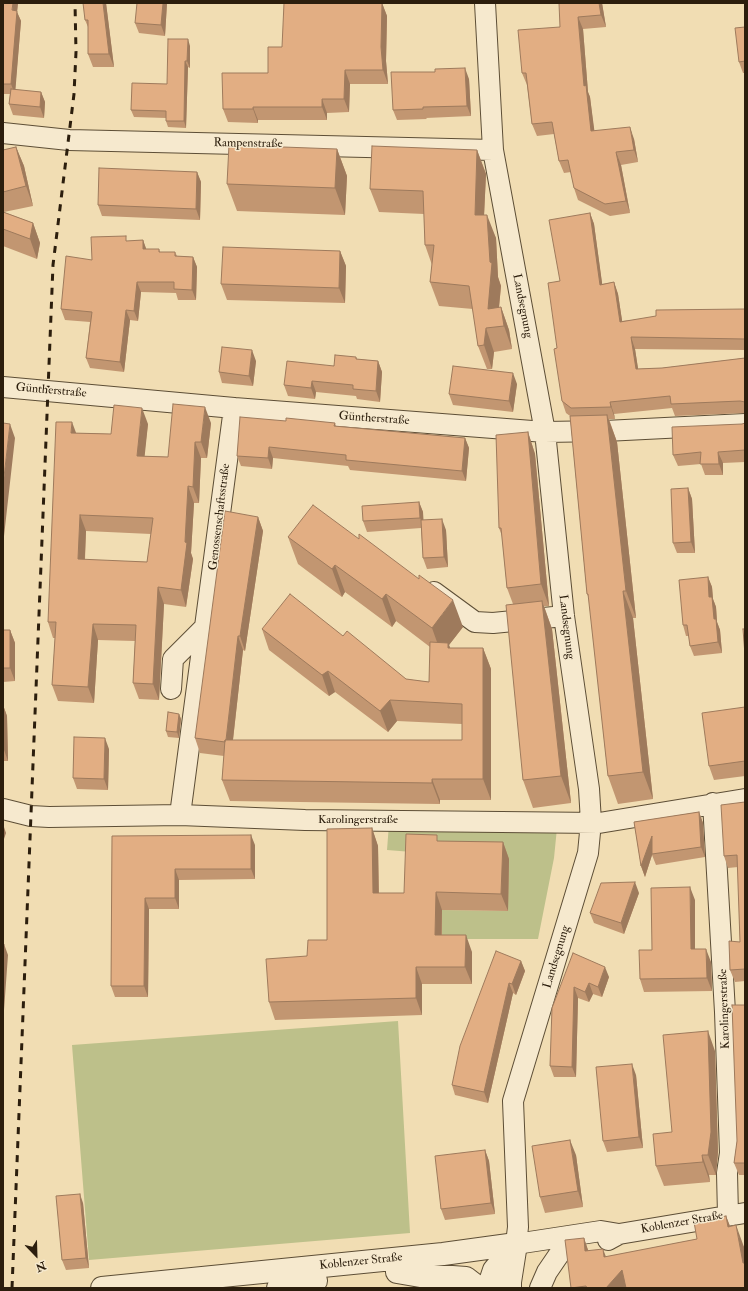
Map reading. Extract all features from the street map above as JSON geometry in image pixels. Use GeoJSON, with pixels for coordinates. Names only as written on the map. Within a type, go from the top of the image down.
{"type":"FeatureCollection","features":[{"type":"Feature","properties":{"kind":"street","name":"Landsegnung"},"geometry":{"type":"LineString","coordinates":[[485,3],[493,150],[545,432],[564,616],[588,782],[591,822],[588,853],[514,1101],[518,1227],[510,1254]]}},
{"type":"Feature","properties":{"kind":"street","name":"Rampenstraße"},"geometry":{"type":"LineString","coordinates":[[3,132],[69,140],[493,150]]}},
{"type":"Feature","properties":{"kind":"street","name":"Güntherstraße"},"geometry":{"type":"LineString","coordinates":[[3,387],[234,408],[545,432],[605,431],[745,424]]}},
{"type":"Feature","properties":{"kind":"street","name":"Genossenschaftsstraße"},"geometry":{"type":"LineString","coordinates":[[180,815],[234,408]]}},
{"type":"Feature","properties":{"kind":"street"},"geometry":{"type":"LineString","coordinates":[[419,581],[475,622],[493,622],[564,616]]}},
{"type":"Feature","properties":{"kind":"street"},"geometry":{"type":"LineString","coordinates":[[170,689],[173,659],[205,627]]}},
{"type":"Feature","properties":{"kind":"street","name":"Karolingerstraße"},"geometry":{"type":"LineString","coordinates":[[3,809],[31,816],[49,817],[180,815],[305,820],[599,822],[745,799]]}},
{"type":"Feature","properties":{"kind":"street","name":"Karolingerstraße"},"geometry":{"type":"LineString","coordinates":[[713,803],[726,1020],[730,1153],[727,1173],[737,1214]]}},
{"type":"Feature","properties":{"kind":"street","name":"Koblenzer Straße"},"geometry":{"type":"LineString","coordinates":[[102,1288],[442,1254],[510,1254],[562,1250],[602,1243],[619,1234],[737,1214]]}},
{"type":"Feature","properties":{"kind":"street","name":"Koblenzer Straße"},"geometry":{"type":"LineString","coordinates":[[278,1288],[294,1283],[397,1272],[510,1254],[601,1231],[619,1234]]}},
{"type":"Feature","properties":{"kind":"street"},"geometry":{"type":"LineString","coordinates":[[540,1288],[547,1272],[562,1250]]}},
{"type":"Feature","properties":{"kind":"street"},"geometry":{"type":"LineString","coordinates":[[488,1288],[491,1277],[510,1254]]}},
{"type":"Feature","properties":{"kind":"street"},"geometry":{"type":"LineString","coordinates":[[510,1254],[510,1288]]}},
{"type":"Feature","properties":{"kind":"street"},"geometry":{"type":"LineString","coordinates":[[397,1272],[426,1277],[466,1278],[479,1288]]}},
{"type":"Feature","properties":{"kind":"green space"},"geometry":{"type":"Polygon","coordinates":[[[389,824],[557,828],[554,858],[538,939],[441,939],[442,910],[507,911],[412,852],[387,850],[389,824]]]}},
{"type":"Feature","properties":{"kind":"green space"},"geometry":{"type":"Polygon","coordinates":[[[398,1021],[410,1233],[89,1260],[72,1045],[398,1021]]]}},
{"type":"Feature","properties":{"kind":"building"},"geometry":{"type":"Polygon","coordinates":[[[3,3],[13,3],[12,10],[17,11],[11,84],[3,84],[3,3]]]}},
{"type":"Feature","properties":{"kind":"building"},"geometry":{"type":"Polygon","coordinates":[[[83,3],[103,3],[109,54],[88,54],[88,20],[85,20],[83,3]]]}},
{"type":"Feature","properties":{"kind":"building"},"geometry":{"type":"Polygon","coordinates":[[[137,3],[163,3],[161,25],[135,23],[137,3]]]}},
{"type":"Feature","properties":{"kind":"building"},"geometry":{"type":"Polygon","coordinates":[[[284,3],[382,3],[381,47],[383,70],[345,70],[344,99],[322,99],[322,107],[253,107],[253,109],[223,109],[222,73],[268,73],[268,47],[282,47],[284,3]]]}},
{"type":"Feature","properties":{"kind":"building"},"geometry":{"type":"Polygon","coordinates":[[[559,3],[599,3],[601,15],[578,17],[584,86],[586,85],[591,131],[630,127],[634,150],[616,152],[626,201],[605,204],[574,188],[568,160],[559,161],[552,122],[532,124],[526,73],[522,73],[518,30],[560,27],[559,3]]]}},
{"type":"Feature","properties":{"kind":"building"},"geometry":{"type":"Polygon","coordinates":[[[745,27],[745,61],[739,62],[735,28],[745,27]]]}},
{"type":"Feature","properties":{"kind":"building"},"geometry":{"type":"Polygon","coordinates":[[[168,39],[188,39],[187,61],[185,61],[184,121],[166,121],[166,111],[131,110],[132,83],[167,84],[168,39]]]}},
{"type":"Feature","properties":{"kind":"building"},"geometry":{"type":"Polygon","coordinates":[[[465,68],[467,106],[423,107],[423,109],[393,110],[391,72],[435,72],[435,69],[465,68]]]}},
{"type":"Feature","properties":{"kind":"building"},"geometry":{"type":"Polygon","coordinates":[[[11,89],[41,92],[40,107],[9,104],[11,89]]]}},
{"type":"Feature","properties":{"kind":"building"},"geometry":{"type":"Polygon","coordinates":[[[229,145],[337,149],[335,188],[227,184],[229,145]]]}},
{"type":"Feature","properties":{"kind":"building"},"geometry":{"type":"Polygon","coordinates":[[[372,146],[477,150],[475,215],[487,215],[490,262],[492,263],[488,309],[501,307],[504,326],[486,328],[484,345],[478,346],[469,286],[430,282],[434,245],[425,245],[423,191],[370,189],[372,146]]]}},
{"type":"Feature","properties":{"kind":"building"},"geometry":{"type":"Polygon","coordinates":[[[16,147],[26,186],[3,192],[3,150],[16,147]]]}},
{"type":"Feature","properties":{"kind":"building"},"geometry":{"type":"Polygon","coordinates":[[[99,168],[197,172],[196,209],[98,205],[99,168]]]}},
{"type":"Feature","properties":{"kind":"building"},"geometry":{"type":"Polygon","coordinates":[[[3,212],[33,223],[30,239],[3,229],[3,212]]]}},
{"type":"Feature","properties":{"kind":"building"},"geometry":{"type":"Polygon","coordinates":[[[590,213],[600,285],[614,282],[620,322],[656,316],[656,310],[745,309],[745,339],[631,337],[636,369],[662,368],[745,358],[745,402],[671,404],[670,396],[610,402],[611,407],[571,408],[562,401],[554,349],[557,348],[548,283],[560,281],[549,220],[590,213]]]}},
{"type":"Feature","properties":{"kind":"building"},"geometry":{"type":"Polygon","coordinates":[[[126,236],[126,241],[143,240],[143,249],[159,249],[159,252],[175,252],[175,256],[193,257],[192,290],[174,289],[174,282],[137,282],[134,311],[126,310],[120,362],[86,358],[92,312],[61,309],[66,256],[92,260],[91,237],[126,236]]]}},
{"type":"Feature","properties":{"kind":"building"},"geometry":{"type":"Polygon","coordinates":[[[223,247],[340,251],[339,288],[221,284],[223,247]]]}},
{"type":"Feature","properties":{"kind":"building"},"geometry":{"type":"Polygon","coordinates":[[[222,347],[252,350],[249,376],[219,372],[222,347]]]}},
{"type":"Feature","properties":{"kind":"building"},"geometry":{"type":"Polygon","coordinates":[[[335,355],[378,361],[376,391],[353,389],[353,385],[312,381],[311,388],[284,385],[287,361],[334,366],[335,355]]]}},
{"type":"Feature","properties":{"kind":"building"},"geometry":{"type":"Polygon","coordinates":[[[453,366],[513,373],[509,401],[449,394],[453,366]]]}},
{"type":"Feature","properties":{"kind":"building"},"geometry":{"type":"Polygon","coordinates":[[[173,404],[205,407],[201,442],[195,442],[193,487],[188,486],[185,542],[187,543],[181,590],[158,587],[153,684],[133,683],[136,625],[93,624],[88,687],[52,685],[56,622],[48,622],[56,422],[72,422],[71,433],[111,434],[114,405],[142,408],[137,456],[168,457],[173,404]],[[80,515],[78,559],[147,562],[153,518],[80,515]]]}},
{"type":"Feature","properties":{"kind":"building"},"geometry":{"type":"Polygon","coordinates":[[[607,415],[626,591],[623,591],[643,772],[608,776],[587,594],[570,416],[607,415]]]}},
{"type":"Feature","properties":{"kind":"building"},"geometry":{"type":"Polygon","coordinates":[[[240,417],[286,421],[286,418],[335,423],[334,426],[465,438],[462,471],[346,460],[346,455],[269,447],[268,458],[237,456],[240,417]]]}},
{"type":"Feature","properties":{"kind":"building"},"geometry":{"type":"Polygon","coordinates":[[[3,423],[10,424],[3,486],[3,423]]]}},
{"type":"Feature","properties":{"kind":"building"},"geometry":{"type":"Polygon","coordinates":[[[745,423],[745,450],[718,452],[719,464],[700,464],[701,452],[673,455],[672,427],[745,423]]]}},
{"type":"Feature","properties":{"kind":"building"},"geometry":{"type":"Polygon","coordinates":[[[528,432],[541,584],[507,588],[501,528],[499,528],[496,435],[528,432]]]}},
{"type":"Feature","properties":{"kind":"building"},"geometry":{"type":"Polygon","coordinates":[[[688,488],[691,542],[673,543],[671,489],[688,488]]]}},
{"type":"Feature","properties":{"kind":"building"},"geometry":{"type":"Polygon","coordinates":[[[419,502],[420,518],[363,521],[362,506],[419,502]]]}},
{"type":"Feature","properties":{"kind":"building"},"geometry":{"type":"Polygon","coordinates":[[[313,505],[359,539],[359,534],[419,579],[419,575],[453,600],[432,628],[386,594],[382,599],[335,565],[332,569],[288,537],[313,505]]]}},
{"type":"Feature","properties":{"kind":"building"},"geometry":{"type":"Polygon","coordinates":[[[225,511],[258,517],[240,636],[238,636],[225,742],[195,738],[225,511]]]}},
{"type":"Feature","properties":{"kind":"building"},"geometry":{"type":"Polygon","coordinates":[[[442,519],[444,557],[423,558],[421,520],[442,519]]]}},
{"type":"Feature","properties":{"kind":"building"},"geometry":{"type":"Polygon","coordinates":[[[708,577],[709,597],[712,597],[718,642],[690,646],[687,625],[683,625],[679,580],[708,577]]]}},
{"type":"Feature","properties":{"kind":"building"},"geometry":{"type":"Polygon","coordinates":[[[290,594],[343,636],[347,631],[406,679],[429,682],[430,642],[448,643],[448,648],[483,648],[483,779],[432,779],[432,783],[222,780],[225,740],[462,740],[462,704],[390,700],[380,711],[328,671],[322,675],[262,629],[290,594]]]}},
{"type":"Feature","properties":{"kind":"building"},"geometry":{"type":"Polygon","coordinates":[[[542,601],[561,776],[523,780],[506,605],[542,601]]]}},
{"type":"Feature","properties":{"kind":"building"},"geometry":{"type":"Polygon","coordinates":[[[743,629],[745,629],[745,655],[743,629]]]}},
{"type":"Feature","properties":{"kind":"building"},"geometry":{"type":"Polygon","coordinates":[[[3,630],[10,630],[10,668],[3,668],[3,630]]]}},
{"type":"Feature","properties":{"kind":"building"},"geometry":{"type":"Polygon","coordinates":[[[745,707],[745,761],[709,766],[702,713],[745,707]]]}},
{"type":"Feature","properties":{"kind":"building"},"geometry":{"type":"Polygon","coordinates":[[[168,712],[179,714],[177,732],[166,731],[168,712]]]}},
{"type":"Feature","properties":{"kind":"building"},"geometry":{"type":"Polygon","coordinates":[[[74,737],[105,738],[104,779],[73,778],[74,737]]]}},
{"type":"Feature","properties":{"kind":"building"},"geometry":{"type":"Polygon","coordinates":[[[745,802],[745,969],[730,970],[729,941],[740,942],[737,855],[724,856],[721,805],[745,802]]]}},
{"type":"Feature","properties":{"kind":"building"},"geometry":{"type":"Polygon","coordinates":[[[699,812],[701,847],[652,854],[652,836],[641,866],[634,822],[699,812]]]}},
{"type":"Feature","properties":{"kind":"building"},"geometry":{"type":"Polygon","coordinates":[[[372,828],[373,893],[404,893],[406,834],[437,835],[437,841],[503,842],[501,894],[436,892],[435,935],[466,935],[465,967],[416,967],[416,998],[269,1002],[266,959],[307,956],[308,940],[327,940],[327,829],[372,828]]]}},
{"type":"Feature","properties":{"kind":"building"},"geometry":{"type":"Polygon","coordinates":[[[251,835],[251,869],[175,869],[175,898],[145,898],[144,986],[111,986],[112,836],[251,835]]]}},
{"type":"Feature","properties":{"kind":"building"},"geometry":{"type":"Polygon","coordinates":[[[635,882],[621,923],[590,913],[601,883],[635,882]]]}},
{"type":"Feature","properties":{"kind":"building"},"geometry":{"type":"Polygon","coordinates":[[[690,887],[691,949],[706,949],[707,978],[640,979],[639,950],[652,950],[651,888],[690,887]]]}},
{"type":"Feature","properties":{"kind":"building"},"geometry":{"type":"Polygon","coordinates":[[[496,951],[521,961],[512,984],[509,983],[484,1092],[452,1085],[460,1046],[496,951]]]}},
{"type":"Feature","properties":{"kind":"building"},"geometry":{"type":"Polygon","coordinates":[[[573,953],[605,967],[598,987],[589,983],[585,992],[574,987],[572,1067],[550,1066],[552,1008],[573,953]]]}},
{"type":"Feature","properties":{"kind":"building"},"geometry":{"type":"Polygon","coordinates":[[[732,1005],[745,1005],[745,1163],[734,1163],[737,1141],[732,1005]]]}},
{"type":"Feature","properties":{"kind":"building"},"geometry":{"type":"Polygon","coordinates":[[[708,1031],[711,1132],[708,1155],[702,1155],[703,1162],[656,1166],[653,1134],[672,1132],[663,1035],[708,1031]]]}},
{"type":"Feature","properties":{"kind":"building"},"geometry":{"type":"Polygon","coordinates":[[[632,1064],[639,1137],[603,1141],[596,1067],[632,1064]]]}},
{"type":"Feature","properties":{"kind":"building"},"geometry":{"type":"Polygon","coordinates":[[[570,1140],[578,1191],[540,1197],[532,1146],[570,1140]]]}},
{"type":"Feature","properties":{"kind":"building"},"geometry":{"type":"Polygon","coordinates":[[[485,1150],[491,1203],[441,1209],[435,1156],[485,1150]]]}},
{"type":"Feature","properties":{"kind":"building"},"geometry":{"type":"Polygon","coordinates":[[[80,1194],[86,1258],[62,1260],[56,1196],[80,1194]]]}},
{"type":"Feature","properties":{"kind":"building"},"geometry":{"type":"Polygon","coordinates":[[[726,1216],[728,1227],[736,1225],[743,1263],[745,1263],[745,1288],[626,1288],[622,1270],[606,1288],[587,1288],[586,1286],[571,1288],[565,1240],[584,1238],[585,1251],[603,1249],[604,1257],[697,1239],[694,1222],[726,1216]]]}},
{"type":"Feature","properties":{"kind":"railway"},"geometry":{"type":"LineString","coordinates":[[12,1288],[53,265],[74,94],[76,52],[75,3]]}}]}
